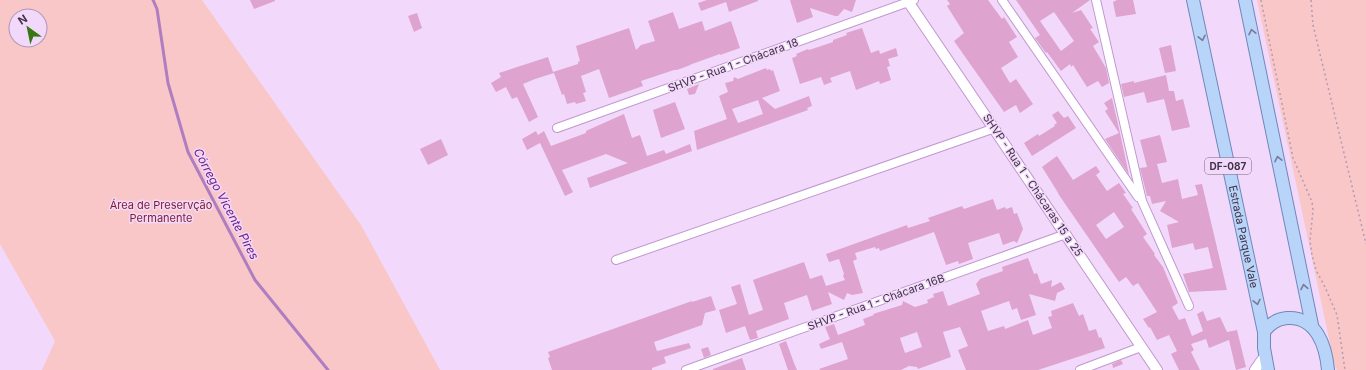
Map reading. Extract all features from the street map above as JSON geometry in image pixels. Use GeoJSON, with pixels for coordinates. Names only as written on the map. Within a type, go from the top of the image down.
{"type":"FeatureCollection","features":[{"type":"Feature","properties":{"kind":"main road","name":"Estrada Parque Vale"},"geometry":{"type":"LineString","coordinates":[[1194,0],[1264,332]]}},
{"type":"Feature","properties":{"kind":"main road"},"geometry":{"type":"LineString","coordinates":[[1245,0],[1312,325],[1326,354],[1328,370]]}},
{"type":"Feature","properties":{"kind":"main road"},"geometry":{"type":"LineString","coordinates":[[1264,332],[1272,322],[1283,319],[1300,319],[1312,325]]}},
{"type":"Feature","properties":{"kind":"main road","name":"DF-087"},"geometry":{"type":"LineString","coordinates":[[1264,332],[1263,339],[1268,370]]}},
{"type":"Feature","properties":{"kind":"street"},"geometry":{"type":"LineString","coordinates":[[1002,0],[1142,201],[1189,306]]}},
{"type":"Feature","properties":{"kind":"street"},"geometry":{"type":"LineString","coordinates":[[1096,0],[1142,201]]}},
{"type":"Feature","properties":{"kind":"street","name":"SHVP - Rua 1 - Chácara 18"},"geometry":{"type":"LineString","coordinates":[[557,128],[910,1]]}},
{"type":"Feature","properties":{"kind":"street","name":"SHVP - Rua 1 - Chácaras 15 a 25"},"geometry":{"type":"LineString","coordinates":[[910,1],[1157,370]]}},
{"type":"Feature","properties":{"kind":"street"},"geometry":{"type":"LineString","coordinates":[[616,260],[995,128]]}},
{"type":"Feature","properties":{"kind":"street","name":"SHVP - Rua 1 - Chácara 16B"},"geometry":{"type":"LineString","coordinates":[[686,370],[1066,234]]}},
{"type":"Feature","properties":{"kind":"street"},"geometry":{"type":"LineString","coordinates":[[1080,370],[1141,347]]}},
{"type":"Feature","properties":{"kind":"street"},"geometry":{"type":"LineString","coordinates":[[1255,370],[1265,356]]}},
{"type":"Feature","properties":{"kind":"path"},"geometry":{"type":"LineString","coordinates":[[1261,0],[1293,158],[1312,202],[1313,210],[1310,241],[1312,255],[1316,270],[1337,315],[1345,370]]}},
{"type":"Feature","properties":{"kind":"path"},"geometry":{"type":"LineString","coordinates":[[1310,0],[1313,25],[1366,244]]}},
{"type":"Feature","properties":{"kind":"green space","name":"Área de Preservção Permanente"},"geometry":{"type":"Polygon","coordinates":[[[0,0],[202,0],[361,225],[440,370],[42,370],[55,341],[0,244],[0,0]]]}},
{"type":"Feature","properties":{"kind":"green space"},"geometry":{"type":"Polygon","coordinates":[[[1257,0],[1366,0],[1366,370],[1337,370],[1335,367],[1257,0]]]}},
{"type":"Feature","properties":{"kind":"building"},"geometry":{"type":"Polygon","coordinates":[[[250,0],[275,0],[275,1],[254,9],[250,0]]]}},
{"type":"Feature","properties":{"kind":"building"},"geometry":{"type":"Polygon","coordinates":[[[707,0],[758,1],[729,12],[726,2],[701,11],[698,3],[707,0]]]}},
{"type":"Feature","properties":{"kind":"building"},"geometry":{"type":"Polygon","coordinates":[[[790,0],[856,0],[852,12],[844,9],[838,16],[835,16],[810,8],[813,17],[797,23],[790,0]]]}},
{"type":"Feature","properties":{"kind":"building"},"geometry":{"type":"Polygon","coordinates":[[[947,0],[988,0],[1002,19],[1004,17],[1017,37],[1009,42],[1018,57],[1001,68],[1010,83],[1016,79],[1033,104],[1020,113],[1016,105],[1004,112],[954,41],[964,33],[947,6],[950,4],[947,0]]]}},
{"type":"Feature","properties":{"kind":"building"},"geometry":{"type":"Polygon","coordinates":[[[1016,0],[1090,0],[1072,13],[1081,10],[1093,28],[1090,29],[1099,42],[1093,46],[1106,68],[1109,83],[1102,87],[1098,81],[1087,87],[1073,65],[1071,67],[1070,64],[1061,71],[1035,38],[1040,35],[1016,0]],[[1054,12],[1040,21],[1061,51],[1074,41],[1054,12]]]}},
{"type":"Feature","properties":{"kind":"building"},"geometry":{"type":"Polygon","coordinates":[[[1117,0],[1133,0],[1136,14],[1116,17],[1113,2],[1117,0]]]}},
{"type":"Feature","properties":{"kind":"building"},"geometry":{"type":"Polygon","coordinates":[[[673,12],[679,29],[702,21],[705,31],[731,21],[740,48],[641,81],[643,86],[609,98],[599,69],[581,76],[586,92],[583,93],[586,101],[576,104],[575,102],[567,104],[554,73],[535,79],[523,84],[538,117],[529,122],[517,97],[512,99],[506,87],[496,92],[491,83],[501,77],[499,73],[548,57],[553,72],[578,64],[580,61],[576,46],[629,28],[636,50],[641,45],[655,41],[648,21],[673,12]]]}},
{"type":"Feature","properties":{"kind":"building"},"geometry":{"type":"Polygon","coordinates":[[[417,13],[422,28],[414,32],[408,16],[417,13]]]}},
{"type":"Feature","properties":{"kind":"building"},"geometry":{"type":"Polygon","coordinates":[[[862,28],[871,53],[879,50],[880,54],[896,48],[898,56],[888,59],[890,66],[887,67],[891,80],[880,84],[879,81],[856,90],[850,71],[830,78],[832,82],[824,85],[821,77],[800,84],[792,58],[797,56],[796,54],[833,42],[833,40],[847,35],[846,33],[862,28]]]}},
{"type":"Feature","properties":{"kind":"building"},"geometry":{"type":"Polygon","coordinates":[[[1171,45],[1176,71],[1165,73],[1159,48],[1171,45]]]}},
{"type":"Feature","properties":{"kind":"building"},"geometry":{"type":"Polygon","coordinates":[[[766,68],[767,70],[773,70],[780,91],[762,98],[775,109],[809,96],[812,106],[807,108],[808,110],[697,150],[694,131],[727,119],[719,96],[728,92],[725,83],[733,81],[734,77],[738,79],[766,68]],[[758,100],[732,109],[738,123],[763,114],[758,100]]]}},
{"type":"Feature","properties":{"kind":"building"},"geometry":{"type":"Polygon","coordinates":[[[1166,75],[1169,91],[1174,91],[1176,101],[1183,99],[1190,127],[1172,131],[1164,99],[1147,103],[1144,92],[1124,97],[1121,84],[1134,81],[1134,83],[1166,75]]]}},
{"type":"Feature","properties":{"kind":"building"},"geometry":{"type":"Polygon","coordinates":[[[699,84],[695,94],[689,95],[687,89],[699,84]]]}},
{"type":"Feature","properties":{"kind":"building"},"geometry":{"type":"Polygon","coordinates":[[[1112,98],[1129,175],[1105,139],[1119,133],[1105,111],[1108,109],[1104,103],[1112,98]]]}},
{"type":"Feature","properties":{"kind":"building"},"geometry":{"type":"Polygon","coordinates":[[[675,102],[685,129],[661,138],[653,110],[675,102]]]}},
{"type":"Feature","properties":{"kind":"building"},"geometry":{"type":"Polygon","coordinates":[[[1058,111],[1064,118],[1068,116],[1076,128],[1032,156],[1024,143],[1055,126],[1054,125],[1057,123],[1052,115],[1058,111]]]}},
{"type":"Feature","properties":{"kind":"building"},"geometry":{"type":"Polygon","coordinates":[[[624,114],[632,138],[640,135],[647,156],[664,150],[666,154],[690,144],[692,151],[590,188],[587,178],[628,163],[606,154],[562,170],[573,192],[565,196],[540,143],[527,150],[522,139],[536,131],[538,135],[544,131],[551,146],[586,133],[588,130],[624,114]]]}},
{"type":"Feature","properties":{"kind":"building"},"geometry":{"type":"Polygon","coordinates":[[[1160,135],[1167,162],[1157,164],[1162,183],[1178,179],[1182,199],[1198,195],[1195,185],[1202,184],[1227,290],[1189,292],[1183,274],[1213,268],[1208,247],[1195,250],[1193,243],[1172,248],[1167,225],[1179,222],[1160,211],[1166,201],[1152,204],[1150,196],[1147,196],[1140,168],[1147,167],[1140,140],[1160,135]]]}},
{"type":"Feature","properties":{"kind":"building"},"geometry":{"type":"Polygon","coordinates":[[[441,139],[448,155],[428,165],[420,149],[441,139]]]}},
{"type":"Feature","properties":{"kind":"building"},"geometry":{"type":"Polygon","coordinates":[[[1057,156],[1073,180],[1096,166],[1100,172],[1096,175],[1107,191],[1119,183],[1126,193],[1123,194],[1133,208],[1131,209],[1147,234],[1143,237],[1163,267],[1178,303],[1172,307],[1179,320],[1185,318],[1192,336],[1203,331],[1197,314],[1203,311],[1207,321],[1220,317],[1227,332],[1237,330],[1246,367],[1236,370],[1229,340],[1209,348],[1206,339],[1191,344],[1194,350],[1191,352],[1200,370],[1179,370],[1171,354],[1177,351],[1169,335],[1157,340],[1150,327],[1149,328],[1143,319],[1157,312],[1138,283],[1133,286],[1126,277],[1119,282],[1059,195],[1042,167],[1057,156]],[[1114,212],[1096,225],[1106,239],[1124,227],[1114,212]]]}},
{"type":"Feature","properties":{"kind":"building"},"geometry":{"type":"Polygon","coordinates":[[[993,199],[997,210],[1005,207],[1006,209],[1012,207],[1014,214],[1017,213],[1023,229],[1017,243],[1014,241],[1003,245],[999,233],[968,243],[973,259],[959,264],[958,261],[946,265],[934,232],[880,251],[879,248],[876,249],[875,247],[855,253],[857,259],[853,261],[863,293],[852,295],[847,293],[844,300],[828,292],[832,304],[812,311],[807,295],[784,303],[789,319],[756,331],[758,338],[750,340],[745,326],[726,333],[719,310],[737,304],[731,287],[740,284],[749,315],[763,310],[753,280],[804,262],[810,279],[822,275],[826,286],[845,280],[839,259],[829,262],[826,254],[907,225],[908,228],[930,221],[928,218],[962,206],[964,209],[993,199]]]}},
{"type":"Feature","properties":{"kind":"building"},"geometry":{"type":"Polygon","coordinates":[[[1028,258],[1034,274],[1037,273],[1041,284],[1052,280],[1051,287],[1061,282],[1065,289],[1057,293],[1055,301],[1029,294],[1036,315],[1021,320],[1017,308],[1012,310],[1009,301],[981,311],[988,331],[1004,326],[1005,329],[1028,320],[1033,335],[1052,328],[1048,317],[1052,316],[1051,311],[1073,303],[1079,316],[1083,314],[1089,331],[1096,329],[1105,348],[1038,370],[966,370],[958,350],[968,346],[960,327],[943,332],[951,357],[918,369],[917,367],[909,366],[901,370],[819,369],[848,359],[842,342],[821,349],[819,344],[830,339],[825,327],[834,324],[838,335],[865,325],[863,319],[874,315],[873,314],[902,305],[903,301],[915,307],[928,303],[927,300],[934,297],[933,294],[943,291],[948,306],[980,294],[976,284],[980,279],[1003,271],[1002,267],[1028,258]],[[917,332],[900,338],[905,353],[922,347],[917,332]]]}},
{"type":"Feature","properties":{"kind":"building"},"geometry":{"type":"Polygon","coordinates":[[[711,296],[716,310],[705,313],[702,325],[654,342],[657,351],[689,343],[691,348],[664,357],[666,363],[652,368],[652,370],[552,370],[548,358],[550,357],[548,352],[692,301],[711,296]]]}},
{"type":"Feature","properties":{"kind":"building"},"geometry":{"type":"Polygon","coordinates":[[[786,341],[797,370],[788,370],[779,344],[786,341]]]}},
{"type":"Feature","properties":{"kind":"building"},"geometry":{"type":"Polygon","coordinates":[[[708,347],[711,355],[704,358],[701,349],[708,347]]]}},
{"type":"Feature","properties":{"kind":"building"},"geometry":{"type":"Polygon","coordinates":[[[742,358],[746,370],[713,370],[713,369],[742,358]]]}},
{"type":"Feature","properties":{"kind":"building"},"geometry":{"type":"Polygon","coordinates":[[[1121,360],[1123,364],[1113,368],[1112,364],[1121,360]]]}},
{"type":"Feature","properties":{"kind":"waterway","name":"Córrego Vicente Pires"},"geometry":{"type":"LineString","coordinates":[[153,0],[157,9],[168,83],[188,152],[255,280],[328,370]]}}]}
